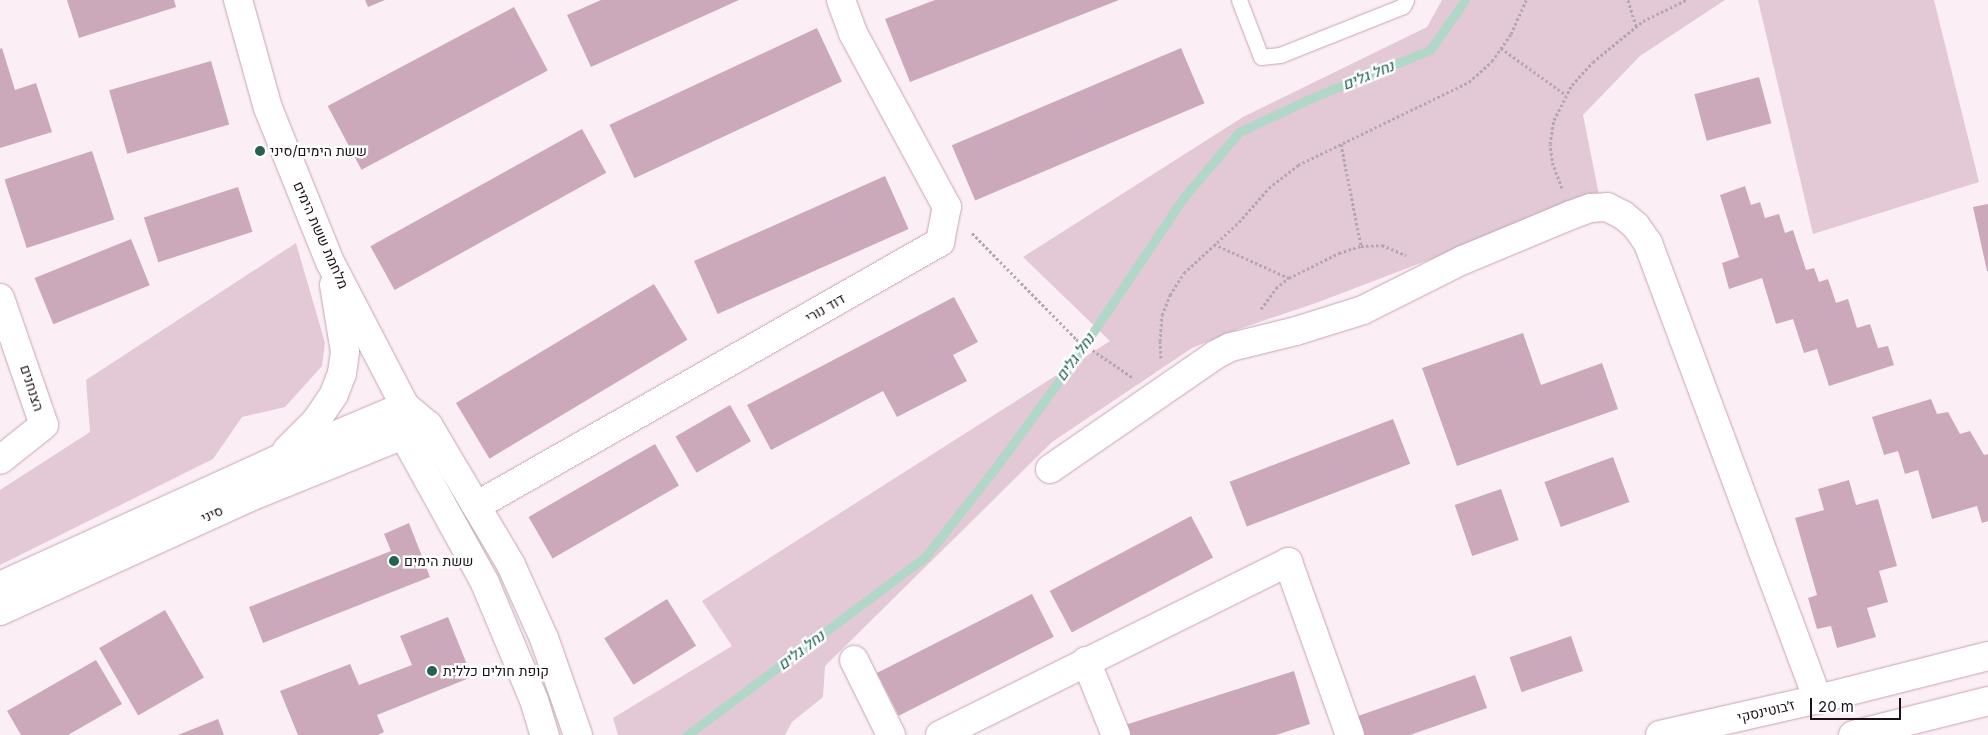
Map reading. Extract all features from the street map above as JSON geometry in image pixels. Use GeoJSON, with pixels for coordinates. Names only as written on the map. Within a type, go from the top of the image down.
{"type":"FeatureCollection","features":[{"type":"Feature","properties":{"kind":"street","name":"מלחמת ששת הימים"},"geometry":{"type":"LineString","coordinates":[[238,0],[268,108],[330,262],[405,406],[428,425],[511,565],[544,638],[578,735]]}},
{"type":"Feature","properties":{"kind":"street"},"geometry":{"type":"LineString","coordinates":[[841,0],[853,33],[947,207]]}},
{"type":"Feature","properties":{"kind":"street","name":"דוד נורי"},"geometry":{"type":"LineString","coordinates":[[476,506],[940,242],[947,207]]}},
{"type":"Feature","properties":{"kind":"street"},"geometry":{"type":"LineString","coordinates":[[1050,469],[1231,347],[1296,331],[1362,310],[1437,272],[1571,215],[1590,208],[1607,207],[1623,215],[1636,226],[1648,243],[1818,699]]}},
{"type":"Feature","properties":{"kind":"street"},"geometry":{"type":"LineString","coordinates":[[277,460],[316,421],[334,394],[342,373],[345,352],[330,262]]}},
{"type":"Feature","properties":{"kind":"street","name":"הצנחנים"},"geometry":{"type":"LineString","coordinates":[[0,298],[44,425],[0,460]]}},
{"type":"Feature","properties":{"kind":"street","name":"מלחמת ששת הימים"},"geometry":{"type":"LineString","coordinates":[[404,436],[405,406]]}},
{"type":"Feature","properties":{"kind":"street","name":"סיני"},"geometry":{"type":"LineString","coordinates":[[0,586],[277,460],[405,406]]}},
{"type":"Feature","properties":{"kind":"street","name":"סיני"},"geometry":{"type":"LineString","coordinates":[[0,611],[250,497],[428,425]]}},
{"type":"Feature","properties":{"kind":"street"},"geometry":{"type":"LineString","coordinates":[[404,436],[485,582],[534,700],[545,735]]}},
{"type":"Feature","properties":{"kind":"street"},"geometry":{"type":"LineString","coordinates":[[940,735],[1288,562],[1350,735]]}},
{"type":"Feature","properties":{"kind":"street","name":"ז׳בוטינסקי"},"geometry":{"type":"LineString","coordinates":[[1660,735],[1818,699],[1988,656]]}},
{"type":"Feature","properties":{"kind":"street"},"geometry":{"type":"LineString","coordinates":[[854,660],[891,735]]}},
{"type":"Feature","properties":{"kind":"street"},"geometry":{"type":"LineString","coordinates":[[1086,662],[1116,735]]}},
{"type":"Feature","properties":{"kind":"street"},"geometry":{"type":"LineString","coordinates":[[1853,735],[1988,701]]}},
{"type":"Feature","properties":{"kind":"lane"},"geometry":{"type":"LineString","coordinates":[[1239,0],[1261,57],[1280,55],[1403,6],[1406,0]]}},
{"type":"Feature","properties":{"kind":"path"},"geometry":{"type":"LineString","coordinates":[[1167,389],[1160,340],[1162,315],[1170,295],[1184,273],[1239,222],[1269,188],[1298,165],[1444,96],[1469,82],[1492,61],[1502,48],[1511,34],[1526,0]]}},
{"type":"Feature","properties":{"kind":"path"},"geometry":{"type":"LineString","coordinates":[[1628,0],[1636,27]]}},
{"type":"Feature","properties":{"kind":"path"},"geometry":{"type":"LineString","coordinates":[[1571,215],[1553,165],[1550,144],[1554,120],[1566,95],[1594,62],[1636,27],[1686,0]]}},
{"type":"Feature","properties":{"kind":"path"},"geometry":{"type":"LineString","coordinates":[[1502,48],[1566,95]]}},
{"type":"Feature","properties":{"kind":"path"},"geometry":{"type":"LineString","coordinates":[[1341,144],[1362,246]]}},
{"type":"Feature","properties":{"kind":"path"},"geometry":{"type":"LineString","coordinates":[[947,207],[1076,339],[1112,363]]}},
{"type":"Feature","properties":{"kind":"path"},"geometry":{"type":"LineString","coordinates":[[1214,244],[1289,278]]}},
{"type":"Feature","properties":{"kind":"path"},"geometry":{"type":"LineString","coordinates":[[1257,340],[1258,315],[1264,303],[1276,288],[1289,278],[1339,253],[1362,246],[1382,245],[1437,272]]}},
{"type":"Feature","properties":{"kind":"shaded area"},"geometry":{"type":"Polygon","coordinates":[[[1442,0],[1725,0],[1640,56],[1583,115],[1599,195],[1316,303],[1239,329],[1192,348],[1052,442],[825,666],[823,697],[792,722],[785,735],[618,735],[613,718],[732,646],[702,601],[1110,341],[1023,257],[1243,117],[1427,27],[1442,0]]]}},
{"type":"Feature","properties":{"kind":"shaded area"},"geometry":{"type":"Polygon","coordinates":[[[1758,0],[1934,0],[1979,182],[1813,234],[1758,0]]]}},
{"type":"Feature","properties":{"kind":"shaded area"},"geometry":{"type":"Polygon","coordinates":[[[296,243],[325,343],[322,366],[285,407],[242,417],[213,459],[0,565],[0,490],[90,432],[86,380],[296,243]]]}},
{"type":"Feature","properties":{"kind":"building"},"geometry":{"type":"Polygon","coordinates":[[[67,0],[174,0],[176,7],[79,38],[67,0]]]}},
{"type":"Feature","properties":{"kind":"building"},"geometry":{"type":"Polygon","coordinates":[[[365,0],[385,0],[368,7],[365,0]]]}},
{"type":"Feature","properties":{"kind":"building"},"geometry":{"type":"Polygon","coordinates":[[[601,0],[739,0],[591,67],[567,15],[601,0]]]}},
{"type":"Feature","properties":{"kind":"building"},"geometry":{"type":"Polygon","coordinates":[[[935,0],[1119,0],[910,82],[885,19],[935,0]]]}},
{"type":"Feature","properties":{"kind":"building"},"geometry":{"type":"Polygon","coordinates":[[[514,7],[548,71],[362,170],[328,106],[514,7]]]}},
{"type":"Feature","properties":{"kind":"building"},"geometry":{"type":"Polygon","coordinates":[[[817,28],[842,81],[634,178],[609,125],[817,28]]]}},
{"type":"Feature","properties":{"kind":"building"},"geometry":{"type":"Polygon","coordinates":[[[2,48],[15,90],[36,83],[52,132],[0,148],[0,49],[2,48]]]}},
{"type":"Feature","properties":{"kind":"building"},"geometry":{"type":"Polygon","coordinates":[[[1181,48],[1204,103],[975,201],[952,145],[1181,48]]]}},
{"type":"Feature","properties":{"kind":"building"},"geometry":{"type":"Polygon","coordinates":[[[211,61],[229,124],[127,154],[109,90],[211,61]]]}},
{"type":"Feature","properties":{"kind":"building"},"geometry":{"type":"Polygon","coordinates":[[[1759,77],[1771,123],[1707,141],[1694,94],[1759,77]]]}},
{"type":"Feature","properties":{"kind":"building"},"geometry":{"type":"Polygon","coordinates":[[[582,129],[606,173],[395,290],[370,246],[582,129]]]}},
{"type":"Feature","properties":{"kind":"building"},"geometry":{"type":"Polygon","coordinates":[[[92,151],[114,219],[27,248],[5,179],[92,151]]]}},
{"type":"Feature","properties":{"kind":"building"},"geometry":{"type":"Polygon","coordinates":[[[885,176],[909,229],[718,314],[694,261],[885,176]]]}},
{"type":"Feature","properties":{"kind":"building"},"geometry":{"type":"Polygon","coordinates":[[[1745,186],[1751,205],[1760,202],[1765,218],[1779,214],[1785,233],[1793,230],[1806,270],[1814,268],[1819,282],[1828,279],[1836,303],[1848,299],[1857,328],[1870,324],[1878,348],[1888,346],[1894,365],[1829,386],[1817,349],[1804,353],[1793,319],[1776,324],[1762,278],[1729,289],[1722,263],[1739,257],[1720,195],[1745,186]]]}},
{"type":"Feature","properties":{"kind":"building"},"geometry":{"type":"Polygon","coordinates":[[[238,187],[253,232],[158,262],[144,218],[238,187]]]}},
{"type":"Feature","properties":{"kind":"building"},"geometry":{"type":"Polygon","coordinates":[[[1988,204],[1988,271],[1987,271],[1973,207],[1988,204]]]}},
{"type":"Feature","properties":{"kind":"building"},"geometry":{"type":"Polygon","coordinates":[[[131,239],[150,285],[53,324],[35,278],[131,239]]]}},
{"type":"Feature","properties":{"kind":"building"},"geometry":{"type":"Polygon","coordinates":[[[654,284],[687,340],[489,459],[456,403],[654,284]]]}},
{"type":"Feature","properties":{"kind":"building"},"geometry":{"type":"Polygon","coordinates":[[[954,297],[978,342],[953,355],[967,381],[897,417],[883,391],[771,450],[747,405],[954,297]]]}},
{"type":"Feature","properties":{"kind":"building"},"geometry":{"type":"Polygon","coordinates":[[[1523,333],[1541,385],[1602,363],[1618,409],[1457,466],[1422,368],[1523,333]]]}},
{"type":"Feature","properties":{"kind":"building"},"geometry":{"type":"Polygon","coordinates":[[[1931,399],[1937,414],[1948,412],[1960,434],[1970,431],[1984,455],[1988,454],[1988,521],[1982,523],[1977,506],[1932,519],[1918,470],[1905,474],[1898,451],[1884,455],[1872,417],[1931,399]]]}},
{"type":"Feature","properties":{"kind":"building"},"geometry":{"type":"Polygon","coordinates":[[[730,405],[751,441],[696,473],[675,437],[730,405]]]}},
{"type":"Feature","properties":{"kind":"building"},"geometry":{"type":"Polygon","coordinates":[[[1393,419],[1410,464],[1247,527],[1230,482],[1393,419]]]}},
{"type":"Feature","properties":{"kind":"building"},"geometry":{"type":"Polygon","coordinates":[[[655,444],[679,486],[553,559],[529,517],[655,444]]]}},
{"type":"Feature","properties":{"kind":"building"},"geometry":{"type":"Polygon","coordinates":[[[1613,457],[1629,502],[1561,527],[1544,482],[1613,457]]]}},
{"type":"Feature","properties":{"kind":"building"},"geometry":{"type":"Polygon","coordinates":[[[1849,480],[1856,505],[1878,499],[1897,566],[1879,571],[1888,602],[1867,608],[1876,637],[1837,648],[1831,626],[1817,629],[1808,598],[1817,595],[1795,518],[1824,510],[1818,489],[1849,480]]]}},
{"type":"Feature","properties":{"kind":"building"},"geometry":{"type":"Polygon","coordinates":[[[1501,489],[1519,540],[1472,556],[1455,505],[1501,489]]]}},
{"type":"Feature","properties":{"kind":"building"},"geometry":{"type":"Polygon","coordinates":[[[1191,516],[1213,557],[1072,633],[1050,591],[1191,516]]]}},
{"type":"Feature","properties":{"kind":"building"},"geometry":{"type":"Polygon","coordinates":[[[409,523],[430,577],[263,643],[249,607],[391,551],[384,534],[409,523]]]}},
{"type":"Feature","properties":{"kind":"building"},"geometry":{"type":"Polygon","coordinates":[[[1032,594],[1054,637],[899,716],[877,673],[1032,594]]]}},
{"type":"Feature","properties":{"kind":"building"},"geometry":{"type":"Polygon","coordinates":[[[667,599],[696,646],[633,685],[604,638],[667,599]]]}},
{"type":"Feature","properties":{"kind":"building"},"geometry":{"type":"Polygon","coordinates":[[[165,610],[204,678],[138,716],[99,648],[165,610]]]}},
{"type":"Feature","properties":{"kind":"building","name":"קופת חולים כללית"},"geometry":{"type":"Polygon","coordinates":[[[448,617],[472,677],[377,715],[384,732],[378,735],[298,735],[280,691],[350,664],[359,685],[412,665],[400,636],[448,617]]]}},
{"type":"Feature","properties":{"kind":"building"},"geometry":{"type":"Polygon","coordinates":[[[1571,636],[1583,671],[1522,692],[1510,657],[1571,636]]]}},
{"type":"Feature","properties":{"kind":"building"},"geometry":{"type":"Polygon","coordinates":[[[96,660],[122,704],[68,735],[21,735],[7,711],[96,660]]]}},
{"type":"Feature","properties":{"kind":"building"},"geometry":{"type":"Polygon","coordinates":[[[1294,671],[1310,724],[1276,735],[1128,735],[1125,725],[1294,671]]]}},
{"type":"Feature","properties":{"kind":"building"},"geometry":{"type":"Polygon","coordinates":[[[1475,675],[1487,708],[1410,735],[1364,735],[1358,716],[1475,675]]]}},
{"type":"Feature","properties":{"kind":"building"},"geometry":{"type":"Polygon","coordinates":[[[218,719],[224,735],[178,735],[218,719]]]}},
{"type":"Feature","properties":{"kind":"waterway","name":"נחל גלים"},"geometry":{"type":"LineString","coordinates":[[687,735],[925,557],[996,467],[1077,356],[1184,197],[1239,132],[1316,96],[1430,50],[1465,0]]}},
{"type":"Feature","properties":{"kind":"place","name":"ששת הימים/סיני"},"geometry":{"type":"Point","coordinates":[260,151]}},
{"type":"Feature","properties":{"kind":"place","name":"ששת הימים"},"geometry":{"type":"Point","coordinates":[394,561]}},
{"type":"Feature","properties":{"kind":"place","name":"קופת חולים כללית"},"geometry":{"type":"Point","coordinates":[432,671]}}]}
